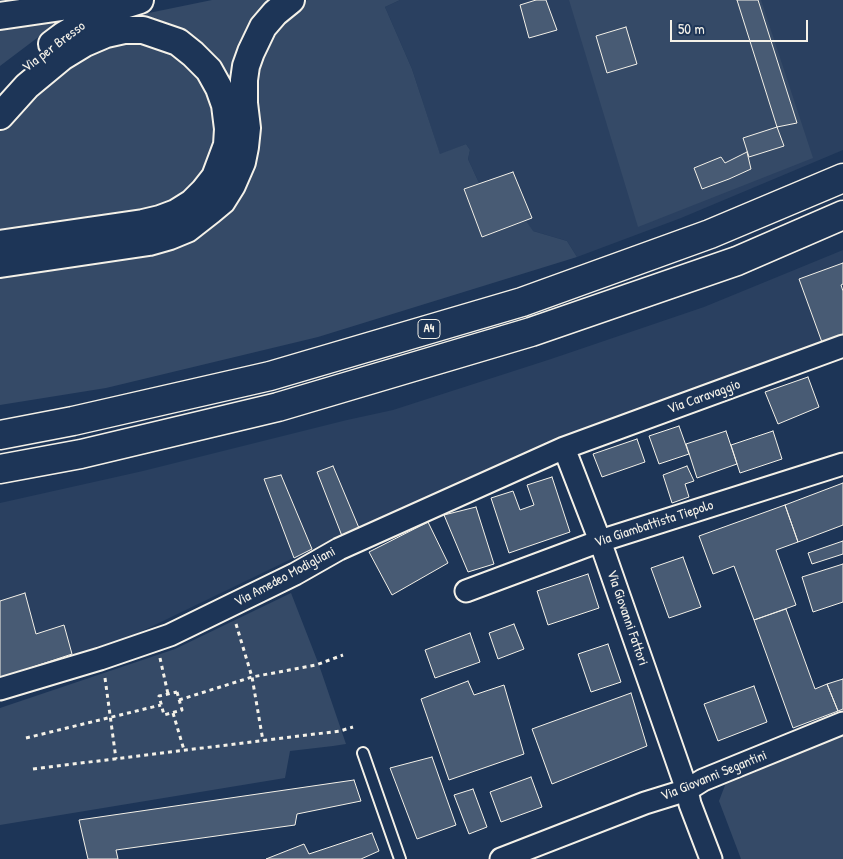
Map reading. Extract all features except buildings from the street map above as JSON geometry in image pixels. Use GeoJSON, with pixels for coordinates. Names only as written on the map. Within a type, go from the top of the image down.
{"type":"FeatureCollection","features":[{"type":"Feature","properties":{"kind":"highway","name":"A4"},"geometry":{"type":"LineString","coordinates":[[0,435],[73,421],[270,376],[522,302],[710,234],[843,178]]}},
{"type":"Feature","properties":{"kind":"highway","name":"A4"},"geometry":{"type":"LineString","coordinates":[[0,469],[81,454],[278,407],[531,332],[737,261],[843,214]]}},
{"type":"Feature","properties":{"kind":"street"},"geometry":{"type":"LineString","coordinates":[[0,16],[110,0]]}},
{"type":"Feature","properties":{"kind":"street","name":"Via per Bresso"},"geometry":{"type":"LineString","coordinates":[[0,91],[37,56],[64,35],[95,16],[140,0]]}},
{"type":"Feature","properties":{"kind":"street"},"geometry":{"type":"LineString","coordinates":[[0,264],[150,242],[187,229],[199,221],[222,200],[232,185],[242,162],[247,128],[244,80],[251,52],[263,27],[275,13],[292,0]]}},
{"type":"Feature","properties":{"kind":"street"},"geometry":{"type":"LineString","coordinates":[[0,116],[27,86],[62,56],[106,34],[124,30],[142,30],[178,42],[194,54],[209,70],[219,88],[225,105],[228,129],[227,145],[215,177],[204,191],[176,213],[143,223],[0,244]]}},
{"type":"Feature","properties":{"kind":"street","name":"Via Caravaggio"},"geometry":{"type":"LineString","coordinates":[[564,448],[843,346]]}},
{"type":"Feature","properties":{"kind":"street","name":"Via Giovanni Fattori"},"geometry":{"type":"LineString","coordinates":[[564,448],[600,541],[687,790],[690,804],[711,859]]}},
{"type":"Feature","properties":{"kind":"street","name":"Via Amedeo Modigliani"},"geometry":{"type":"LineString","coordinates":[[0,689],[100,659],[170,635],[295,574],[339,549],[564,448]]}},
{"type":"Feature","properties":{"kind":"street","name":"Via Giambattista Tiepolo"},"geometry":{"type":"LineString","coordinates":[[466,591],[600,541],[843,464]]}},
{"type":"Feature","properties":{"kind":"street","name":"Via Giovanni Segantini"},"geometry":{"type":"LineString","coordinates":[[500,859],[645,803],[687,790],[704,780],[843,723]]}},
{"type":"Feature","properties":{"kind":"lane"},"geometry":{"type":"LineString","coordinates":[[363,753],[400,859]]}},
{"type":"Feature","properties":{"kind":"path"},"geometry":{"type":"LineString","coordinates":[[233,604],[236,623],[252,677],[263,741]]}},
{"type":"Feature","properties":{"kind":"path"},"geometry":{"type":"LineString","coordinates":[[153,640],[160,657],[168,694]]}},
{"type":"Feature","properties":{"kind":"path"},"geometry":{"type":"LineString","coordinates":[[180,700],[252,677],[316,666],[343,655]]}},
{"type":"Feature","properties":{"kind":"path"},"geometry":{"type":"LineString","coordinates":[[100,659],[116,759]]}},
{"type":"Feature","properties":{"kind":"path"},"geometry":{"type":"LineString","coordinates":[[177,692],[182,710],[164,715],[159,696],[168,694],[177,692]]}},
{"type":"Feature","properties":{"kind":"path"},"geometry":{"type":"LineString","coordinates":[[26,738],[161,705]]}},
{"type":"Feature","properties":{"kind":"path"},"geometry":{"type":"LineString","coordinates":[[173,713],[184,750]]}},
{"type":"Feature","properties":{"kind":"path"},"geometry":{"type":"LineString","coordinates":[[33,769],[340,731],[353,727]]}},
{"type":"Feature","properties":{"kind":"shaded area"},"geometry":{"type":"Polygon","coordinates":[[[212,0],[280,0],[221,189],[189,213],[234,112],[148,21],[134,16],[212,0]]]}},
{"type":"Feature","properties":{"kind":"shaded area"},"geometry":{"type":"Polygon","coordinates":[[[308,0],[400,0],[385,7],[412,69],[440,154],[466,144],[470,150],[468,159],[479,183],[464,189],[482,237],[526,221],[533,231],[567,241],[577,257],[318,337],[106,388],[0,405],[0,271],[149,249],[252,103],[259,51],[300,3],[308,0]]]}},
{"type":"Feature","properties":{"kind":"shaded area"},"geometry":{"type":"Polygon","coordinates":[[[400,0],[843,0],[843,150],[681,218],[577,257],[567,241],[533,231],[482,237],[464,189],[479,183],[468,159],[470,150],[466,144],[440,155],[412,69],[385,7],[400,0]]]}},
{"type":"Feature","properties":{"kind":"shaded area"},"geometry":{"type":"Polygon","coordinates":[[[569,0],[761,0],[813,158],[638,227],[569,0]]]}},
{"type":"Feature","properties":{"kind":"shaded area"},"geometry":{"type":"Polygon","coordinates":[[[78,9],[49,29],[0,66],[0,20],[78,9]]]}},
{"type":"Feature","properties":{"kind":"shaded area"},"geometry":{"type":"Polygon","coordinates":[[[118,41],[164,45],[206,79],[220,126],[205,177],[166,209],[0,237],[0,124],[71,57],[118,41]]]}},
{"type":"Feature","properties":{"kind":"shaded area"},"geometry":{"type":"Polygon","coordinates":[[[843,250],[843,337],[577,432],[312,549],[134,635],[0,678],[0,503],[143,471],[393,410],[704,307],[843,250]]]}},
{"type":"Feature","properties":{"kind":"shaded area"},"geometry":{"type":"Polygon","coordinates":[[[291,593],[319,665],[346,744],[290,751],[285,778],[0,825],[0,708],[175,649],[291,593]]]}},
{"type":"Feature","properties":{"kind":"shaded area"},"geometry":{"type":"Polygon","coordinates":[[[843,734],[843,859],[741,859],[719,801],[727,780],[843,734]]]}}]}
